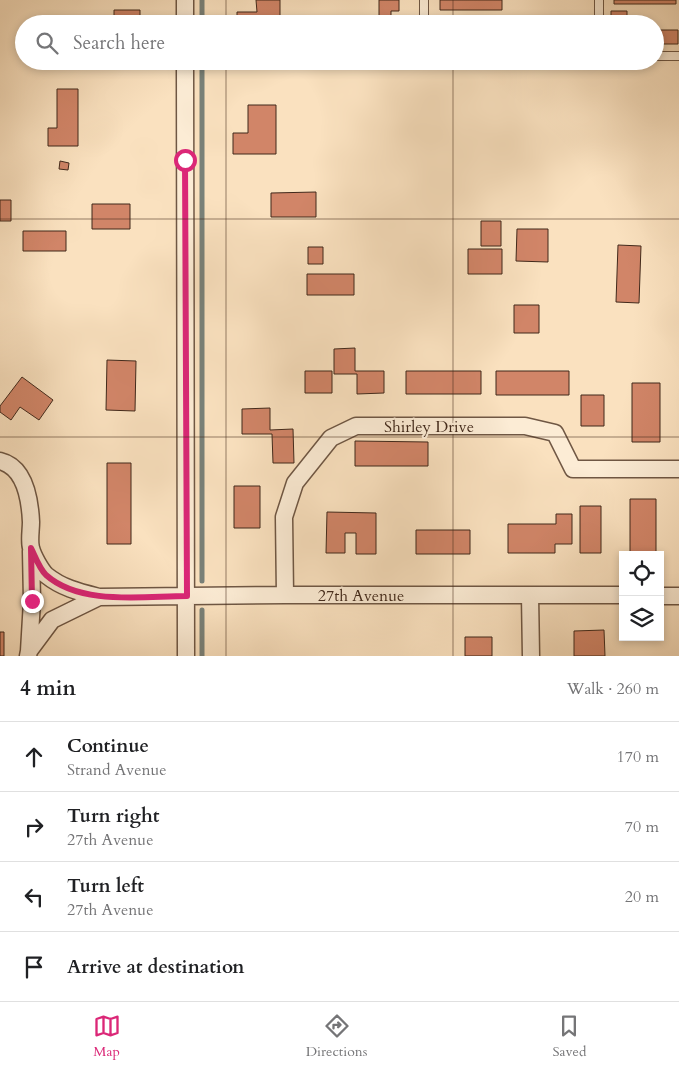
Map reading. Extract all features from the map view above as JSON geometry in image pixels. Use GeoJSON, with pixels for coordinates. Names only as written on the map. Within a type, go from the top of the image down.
{"type":"FeatureCollection","features":[{"type":"Feature","properties":{"kind":"street"},"geometry":{"type":"LineString","coordinates":[[185,0],[185,15]]}},
{"type":"Feature","properties":{"kind":"street"},"geometry":{"type":"LineString","coordinates":[[185,70],[186,656]]}},
{"type":"Feature","properties":{"kind":"street","name":"Shirley Drive"},"geometry":{"type":"LineString","coordinates":[[285,595],[284,517],[295,483],[331,438],[356,426],[525,426],[555,433],[572,468],[679,469]]}},
{"type":"Feature","properties":{"kind":"street","name":"27th Avenue"},"geometry":{"type":"LineString","coordinates":[[0,461],[17,472],[26,488],[30,520],[32,601],[29,654]]}},
{"type":"Feature","properties":{"kind":"street","name":"27th Avenue"},"geometry":{"type":"LineString","coordinates":[[31,548],[45,574],[68,589],[99,597],[285,595],[619,596]]}},
{"type":"Feature","properties":{"kind":"street"},"geometry":{"type":"LineString","coordinates":[[530,595],[531,656]]}},
{"type":"Feature","properties":{"kind":"street"},"geometry":{"type":"LineString","coordinates":[[664,596],[679,596]]}},
{"type":"Feature","properties":{"kind":"street","name":"27th Avenue"},"geometry":{"type":"LineString","coordinates":[[29,654],[52,620],[99,597]]}},
{"type":"Feature","properties":{"kind":"lane"},"geometry":{"type":"LineString","coordinates":[[424,0],[424,15]]}},
{"type":"Feature","properties":{"kind":"lane"},"geometry":{"type":"LineString","coordinates":[[599,0],[599,15]]}},
{"type":"Feature","properties":{"kind":"lane"},"geometry":{"type":"LineString","coordinates":[[664,56],[679,56]]}},
{"type":"Feature","properties":{"kind":"building"},"geometry":{"type":"Polygon","coordinates":[[[256,0],[280,0],[280,15],[237,15],[237,12],[257,12],[256,0]]]}},
{"type":"Feature","properties":{"kind":"building"},"geometry":{"type":"Polygon","coordinates":[[[379,0],[399,0],[399,11],[391,11],[391,15],[379,15],[379,0]]]}},
{"type":"Feature","properties":{"kind":"building"},"geometry":{"type":"Polygon","coordinates":[[[440,0],[502,0],[502,10],[440,10],[440,0]]]}},
{"type":"Feature","properties":{"kind":"building"},"geometry":{"type":"Polygon","coordinates":[[[614,0],[676,0],[676,4],[614,4],[614,0]]]}},
{"type":"Feature","properties":{"kind":"building"},"geometry":{"type":"Polygon","coordinates":[[[114,10],[140,10],[140,15],[114,15],[114,10]]]}},
{"type":"Feature","properties":{"kind":"building"},"geometry":{"type":"Polygon","coordinates":[[[611,11],[627,11],[627,15],[611,15],[611,11]]]}},
{"type":"Feature","properties":{"kind":"building"},"geometry":{"type":"Polygon","coordinates":[[[664,30],[678,30],[678,44],[664,44],[664,30]]]}},
{"type":"Feature","properties":{"kind":"building"},"geometry":{"type":"Polygon","coordinates":[[[57,89],[78,89],[78,146],[48,146],[48,128],[57,128],[57,89]]]}},
{"type":"Feature","properties":{"kind":"building"},"geometry":{"type":"Polygon","coordinates":[[[248,105],[276,105],[276,154],[233,154],[233,133],[248,133],[248,105]]]}},
{"type":"Feature","properties":{"kind":"building"},"geometry":{"type":"Polygon","coordinates":[[[60,161],[69,163],[68,170],[59,169],[60,161]]]}},
{"type":"Feature","properties":{"kind":"building"},"geometry":{"type":"Polygon","coordinates":[[[316,192],[316,217],[271,217],[271,193],[316,192]]]}},
{"type":"Feature","properties":{"kind":"building"},"geometry":{"type":"Polygon","coordinates":[[[0,200],[11,200],[11,221],[0,221],[0,200]]]}},
{"type":"Feature","properties":{"kind":"building"},"geometry":{"type":"Polygon","coordinates":[[[92,204],[130,204],[130,229],[92,229],[92,204]]]}},
{"type":"Feature","properties":{"kind":"building"},"geometry":{"type":"Polygon","coordinates":[[[481,221],[501,221],[501,246],[481,246],[481,221]]]}},
{"type":"Feature","properties":{"kind":"building"},"geometry":{"type":"Polygon","coordinates":[[[517,229],[548,229],[548,262],[516,261],[517,229]]]}},
{"type":"Feature","properties":{"kind":"building"},"geometry":{"type":"Polygon","coordinates":[[[23,231],[66,231],[66,251],[23,251],[23,231]]]}},
{"type":"Feature","properties":{"kind":"building"},"geometry":{"type":"Polygon","coordinates":[[[618,245],[641,246],[639,303],[616,302],[618,245]]]}},
{"type":"Feature","properties":{"kind":"building"},"geometry":{"type":"Polygon","coordinates":[[[308,247],[323,247],[323,264],[308,264],[308,247]]]}},
{"type":"Feature","properties":{"kind":"building"},"geometry":{"type":"Polygon","coordinates":[[[468,249],[502,249],[502,274],[468,274],[468,249]]]}},
{"type":"Feature","properties":{"kind":"building"},"geometry":{"type":"Polygon","coordinates":[[[307,274],[354,274],[354,295],[307,295],[307,274]]]}},
{"type":"Feature","properties":{"kind":"building"},"geometry":{"type":"Polygon","coordinates":[[[514,305],[539,305],[539,333],[514,333],[514,305]]]}},
{"type":"Feature","properties":{"kind":"building"},"geometry":{"type":"Polygon","coordinates":[[[355,348],[355,371],[384,371],[384,393],[357,394],[357,374],[334,374],[334,349],[355,348]]]}},
{"type":"Feature","properties":{"kind":"building"},"geometry":{"type":"Polygon","coordinates":[[[107,360],[136,361],[135,411],[106,410],[107,360]]]}},
{"type":"Feature","properties":{"kind":"building"},"geometry":{"type":"Polygon","coordinates":[[[305,371],[332,371],[332,393],[305,393],[305,371]]]}},
{"type":"Feature","properties":{"kind":"building"},"geometry":{"type":"Polygon","coordinates":[[[406,371],[481,371],[481,394],[406,394],[406,371]]]}},
{"type":"Feature","properties":{"kind":"building"},"geometry":{"type":"Polygon","coordinates":[[[496,371],[569,371],[569,395],[496,395],[496,371]]]}},
{"type":"Feature","properties":{"kind":"building"},"geometry":{"type":"Polygon","coordinates":[[[22,377],[53,400],[39,420],[20,407],[11,420],[0,412],[0,406],[22,377]]]}},
{"type":"Feature","properties":{"kind":"building"},"geometry":{"type":"Polygon","coordinates":[[[632,383],[660,383],[660,442],[632,442],[632,383]]]}},
{"type":"Feature","properties":{"kind":"building"},"geometry":{"type":"Polygon","coordinates":[[[581,395],[604,395],[604,426],[581,426],[581,395]]]}},
{"type":"Feature","properties":{"kind":"building"},"geometry":{"type":"Polygon","coordinates":[[[270,408],[270,430],[293,429],[294,463],[273,463],[272,434],[242,434],[242,409],[270,408]]]}},
{"type":"Feature","properties":{"kind":"building"},"geometry":{"type":"Polygon","coordinates":[[[355,441],[428,442],[428,466],[355,466],[355,441]]]}},
{"type":"Feature","properties":{"kind":"building"},"geometry":{"type":"Polygon","coordinates":[[[107,463],[131,463],[131,544],[107,544],[107,463]]]}},
{"type":"Feature","properties":{"kind":"building"},"geometry":{"type":"Polygon","coordinates":[[[234,486],[260,486],[260,528],[234,528],[234,486]]]}},
{"type":"Feature","properties":{"kind":"building"},"geometry":{"type":"Polygon","coordinates":[[[630,499],[656,499],[656,551],[630,551],[630,499]]]}},
{"type":"Feature","properties":{"kind":"building"},"geometry":{"type":"Polygon","coordinates":[[[580,506],[601,506],[601,553],[580,553],[580,506]]]}},
{"type":"Feature","properties":{"kind":"building"},"geometry":{"type":"Polygon","coordinates":[[[327,512],[376,513],[376,554],[356,554],[356,533],[345,533],[345,553],[326,553],[327,512]]]}},
{"type":"Feature","properties":{"kind":"building"},"geometry":{"type":"Polygon","coordinates":[[[556,514],[572,514],[572,544],[555,544],[555,553],[508,553],[508,524],[556,524],[556,514]]]}},
{"type":"Feature","properties":{"kind":"building"},"geometry":{"type":"Polygon","coordinates":[[[416,530],[470,530],[470,554],[416,554],[416,530]]]}},
{"type":"Feature","properties":{"kind":"building"},"geometry":{"type":"Polygon","coordinates":[[[604,630],[605,656],[574,656],[574,631],[604,630]]]}},
{"type":"Feature","properties":{"kind":"building"},"geometry":{"type":"Polygon","coordinates":[[[0,632],[4,632],[4,656],[0,656],[0,632]]]}},
{"type":"Feature","properties":{"kind":"building"},"geometry":{"type":"Polygon","coordinates":[[[465,637],[492,637],[492,656],[465,656],[465,637]]]}},
{"type":"Feature","properties":{"kind":"waterway"},"geometry":{"type":"LineString","coordinates":[[202,0],[202,15]]}},
{"type":"Feature","properties":{"kind":"waterway"},"geometry":{"type":"LineString","coordinates":[[202,70],[202,581]]}},
{"type":"Feature","properties":{"kind":"waterway"},"geometry":{"type":"LineString","coordinates":[[202,610],[202,656]]}},
{"type":"Feature","properties":{"kind":"route"},"geometry":{"type":"LineString","coordinates":[[32,601],[31,548],[45,574],[68,589],[99,597],[187,596],[185,160]]}}]}
